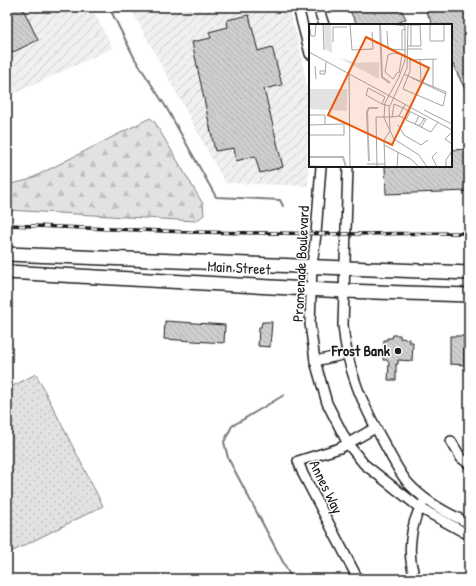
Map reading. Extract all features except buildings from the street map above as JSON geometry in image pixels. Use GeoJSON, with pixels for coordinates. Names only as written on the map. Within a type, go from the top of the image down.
{"type":"FeatureCollection","features":[{"type":"Feature","properties":{"kind":"highway","name":"Main Street"},"geometry":{"type":"LineString","coordinates":[[7,254],[469,272]]}},
{"type":"Feature","properties":{"kind":"highway","name":"Main Street"},"geometry":{"type":"LineString","coordinates":[[7,272],[344,291],[469,295]]}},
{"type":"Feature","properties":{"kind":"street"},"geometry":{"type":"LineString","coordinates":[[298,7],[309,50]]}},
{"type":"Feature","properties":{"kind":"street"},"geometry":{"type":"LineString","coordinates":[[318,7],[324,24]]}},
{"type":"Feature","properties":{"kind":"street","name":"Promenade Boulevard"},"geometry":{"type":"LineString","coordinates":[[321,167],[312,266],[310,324],[315,361],[327,403],[348,444],[364,464],[420,508],[469,535]]}},
{"type":"Feature","properties":{"kind":"street"},"geometry":{"type":"LineString","coordinates":[[348,167],[343,325],[347,354],[354,382],[375,428],[400,472],[413,488],[426,499],[469,523]]}},
{"type":"Feature","properties":{"kind":"street"},"geometry":{"type":"LineString","coordinates":[[315,361],[347,354]]}},
{"type":"Feature","properties":{"kind":"street","name":"Annes Way"},"geometry":{"type":"LineString","coordinates":[[358,579],[303,474],[298,461],[348,444],[375,428]]}},
{"type":"Feature","properties":{"kind":"street"},"geometry":{"type":"LineString","coordinates":[[451,441],[461,458],[469,464]]}},
{"type":"Feature","properties":{"kind":"street"},"geometry":{"type":"LineString","coordinates":[[416,579],[411,560],[411,542],[420,508],[426,499]]}},
{"type":"Feature","properties":{"kind":"shaded area"},"geometry":{"type":"Polygon","coordinates":[[[7,7],[91,7],[113,48],[7,97],[7,7]]]}},
{"type":"Feature","properties":{"kind":"shaded area"},"geometry":{"type":"Polygon","coordinates":[[[130,7],[287,7],[298,39],[309,98],[308,186],[225,183],[130,7]]]}},
{"type":"Feature","properties":{"kind":"green space"},"geometry":{"type":"Polygon","coordinates":[[[150,118],[154,121],[203,204],[204,215],[196,221],[7,210],[7,185],[28,180],[150,118]]]}},
{"type":"Feature","properties":{"kind":"green space"},"geometry":{"type":"Polygon","coordinates":[[[36,374],[103,506],[7,554],[7,389],[36,374]]]}},
{"type":"Feature","properties":{"kind":"waterway"},"geometry":{"type":"LineString","coordinates":[[109,7],[135,59],[166,107],[216,197],[280,200],[283,206]]}},
{"type":"Feature","properties":{"kind":"waterway"},"geometry":{"type":"LineString","coordinates":[[284,395],[232,426],[224,442],[228,458],[292,579]]}},
{"type":"Feature","properties":{"kind":"railway"},"geometry":{"type":"LineString","coordinates":[[7,225],[190,232],[345,234],[469,233]]}},
{"type":"Feature","properties":{"kind":"place","name":"Frost Bank"},"geometry":{"type":"Point","coordinates":[398,351]}}]}
